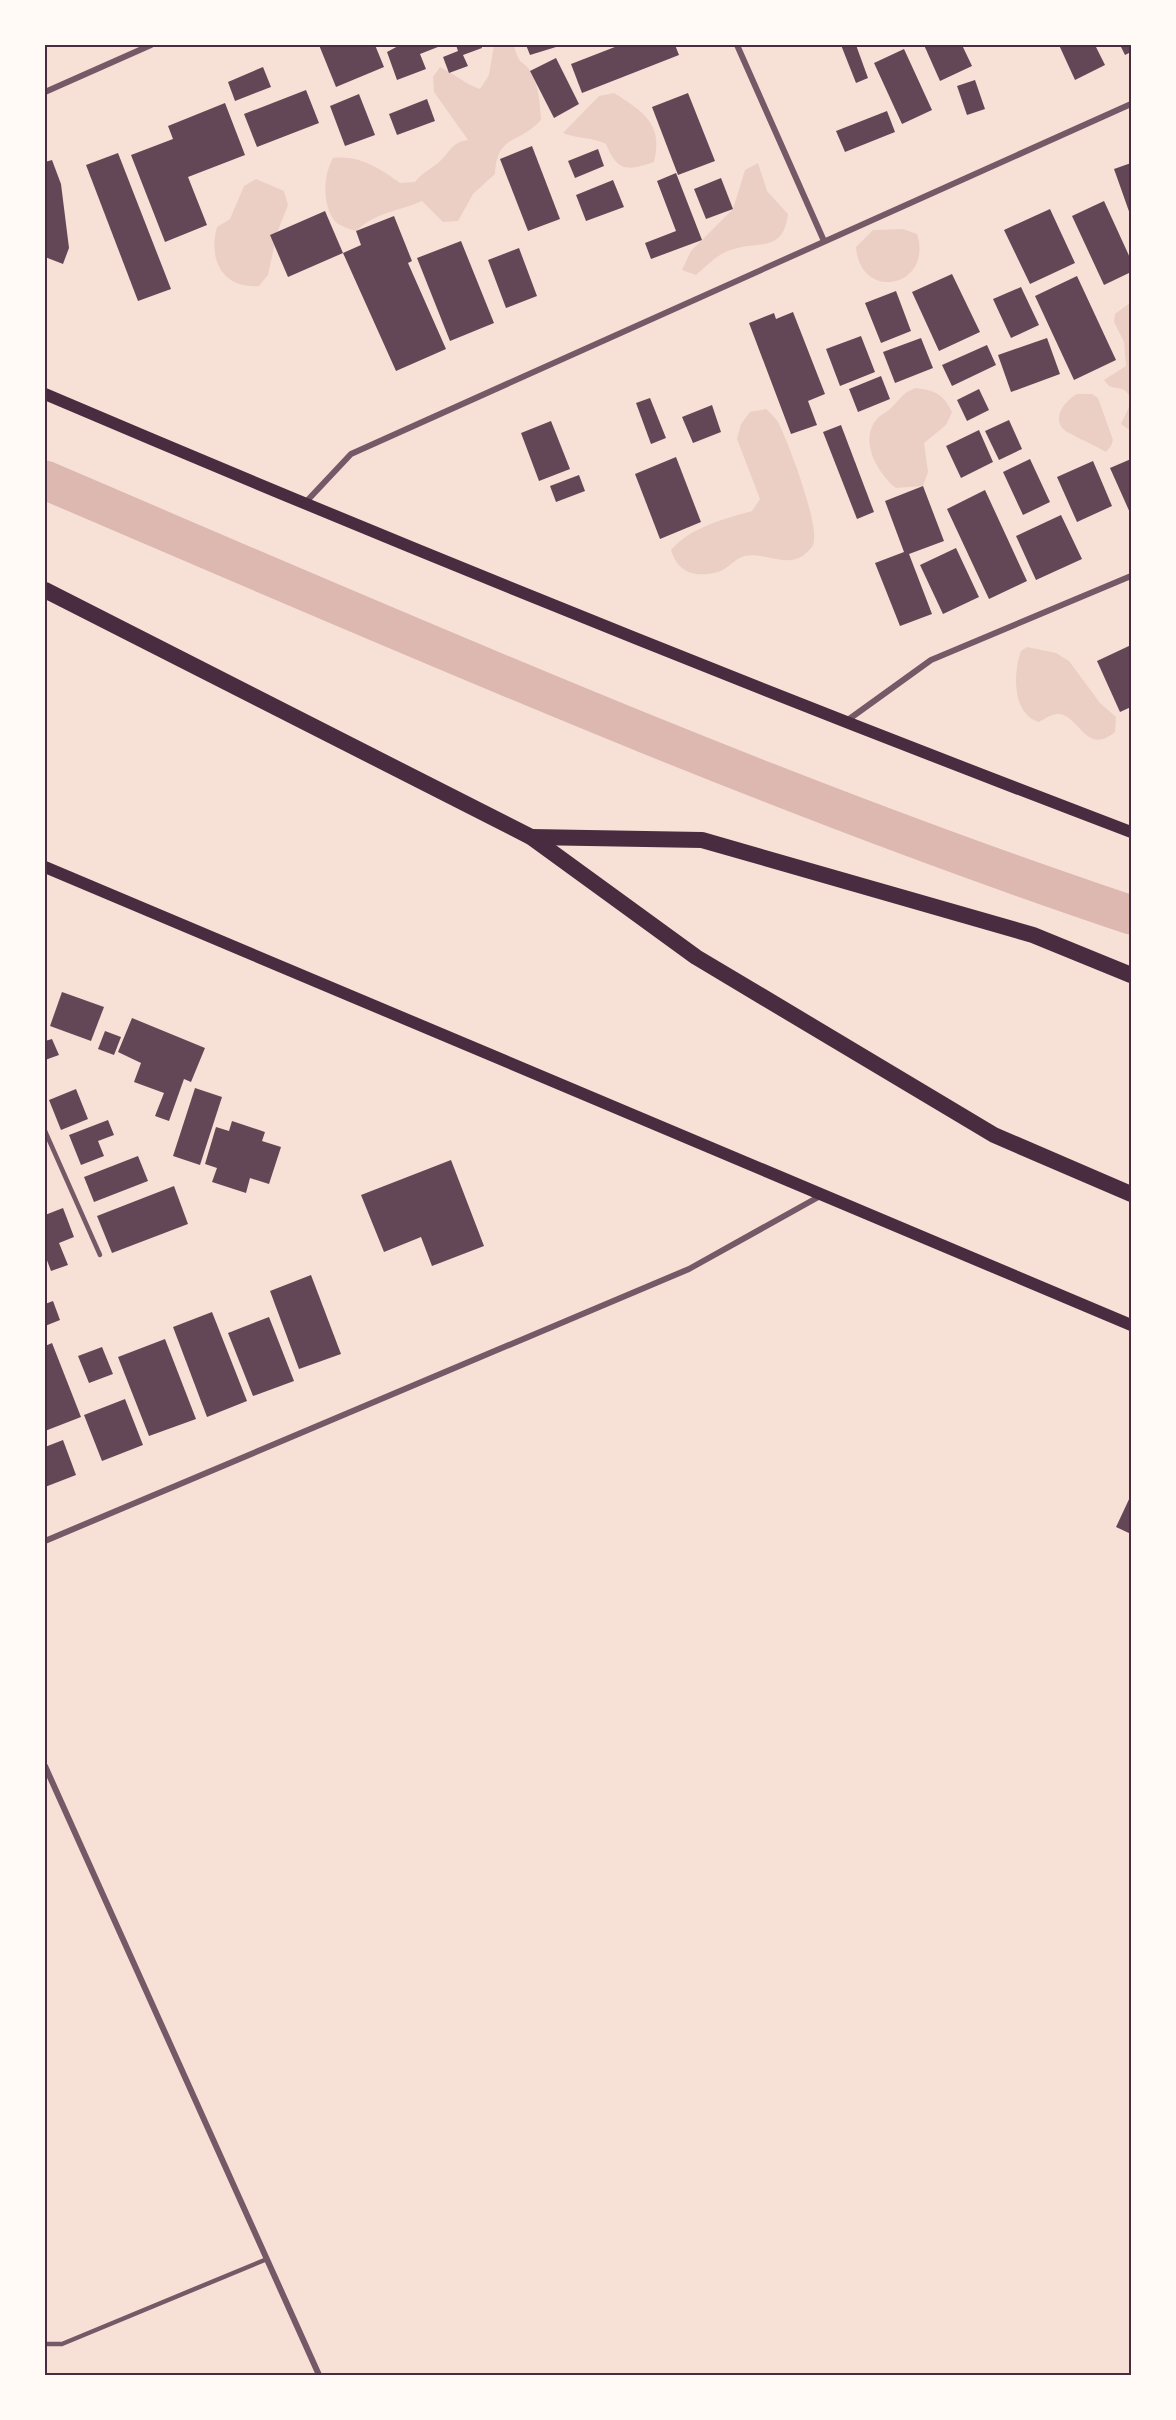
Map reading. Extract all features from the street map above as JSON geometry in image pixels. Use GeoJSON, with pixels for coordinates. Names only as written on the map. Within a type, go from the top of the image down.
{"type":"FeatureCollection","features":[{"type":"Feature","properties":{"kind":"highway"},"geometry":{"type":"LineString","coordinates":[[45,590],[531,837],[696,957],[983,1129],[1131,1194]]}},
{"type":"Feature","properties":{"kind":"highway"},"geometry":{"type":"LineString","coordinates":[[531,837],[702,840],[1033,935],[1131,975]]}},
{"type":"Feature","properties":{"kind":"main road"},"geometry":{"type":"LineString","coordinates":[[45,394],[304,504],[843,723],[1131,832]]}},
{"type":"Feature","properties":{"kind":"main road"},"geometry":{"type":"LineString","coordinates":[[45,867],[1131,1325]]}},
{"type":"Feature","properties":{"kind":"street"},"geometry":{"type":"LineString","coordinates":[[45,92],[151,45]]}},
{"type":"Feature","properties":{"kind":"street"},"geometry":{"type":"LineString","coordinates":[[737,45],[824,241]]}},
{"type":"Feature","properties":{"kind":"street"},"geometry":{"type":"LineString","coordinates":[[304,504],[351,454],[1131,104]]}},
{"type":"Feature","properties":{"kind":"street"},"geometry":{"type":"LineString","coordinates":[[843,723],[931,660],[1131,576]]}},
{"type":"Feature","properties":{"kind":"street"},"geometry":{"type":"LineString","coordinates":[[45,1540],[689,1269],[824,1194]]}},
{"type":"Feature","properties":{"kind":"street"},"geometry":{"type":"LineString","coordinates":[[45,1766],[319,2375]]}},
{"type":"Feature","properties":{"kind":"lane"},"geometry":{"type":"LineString","coordinates":[[45,1131],[100,1255]]}},
{"type":"Feature","properties":{"kind":"lane"},"geometry":{"type":"LineString","coordinates":[[45,2344],[62,2344],[267,2259]]}},
{"type":"Feature","properties":{"kind":"shaded area"},"geometry":{"type":"Polygon","coordinates":[[[494,45],[514,45],[519,60],[531,72],[540,102],[541,120],[533,128],[504,146],[497,161],[495,174],[473,194],[458,221],[443,222],[422,201],[379,216],[356,231],[338,224],[332,218],[325,192],[327,173],[333,158],[361,161],[400,183],[415,182],[454,146],[468,140],[434,92],[433,77],[440,67],[480,89],[489,75],[494,45]]]}},
{"type":"Feature","properties":{"kind":"shaded area"},"geometry":{"type":"Polygon","coordinates":[[[614,93],[642,112],[653,128],[656,137],[654,162],[637,167],[624,167],[614,160],[606,144],[563,133],[599,96],[614,93]]]}},
{"type":"Feature","properties":{"kind":"shaded area"},"geometry":{"type":"Polygon","coordinates":[[[758,163],[767,191],[788,214],[781,235],[768,243],[726,252],[696,275],[682,270],[691,251],[733,209],[745,170],[758,163]]]}},
{"type":"Feature","properties":{"kind":"shaded area"},"geometry":{"type":"Polygon","coordinates":[[[256,179],[284,191],[288,205],[277,233],[268,275],[259,286],[246,286],[236,283],[221,270],[217,261],[215,239],[217,227],[230,219],[244,186],[256,179]]]}},
{"type":"Feature","properties":{"kind":"shaded area"},"geometry":{"type":"Polygon","coordinates":[[[903,229],[917,234],[919,252],[915,266],[906,276],[894,281],[882,281],[870,276],[860,265],[856,247],[873,230],[903,229]]]}},
{"type":"Feature","properties":{"kind":"shaded area"},"geometry":{"type":"Polygon","coordinates":[[[1131,302],[1131,429],[1128,429],[1121,424],[1129,407],[1130,397],[1122,389],[1109,386],[1104,380],[1126,366],[1124,342],[1114,322],[1115,314],[1131,302]]]}},
{"type":"Feature","properties":{"kind":"shaded area"},"geometry":{"type":"Polygon","coordinates":[[[916,388],[938,394],[946,401],[952,412],[946,425],[924,443],[928,472],[923,486],[896,488],[877,466],[869,437],[879,417],[904,394],[916,388]]]}},
{"type":"Feature","properties":{"kind":"shaded area"},"geometry":{"type":"Polygon","coordinates":[[[1077,394],[1092,394],[1098,398],[1113,440],[1106,452],[1066,431],[1060,424],[1062,409],[1077,394]]]}},
{"type":"Feature","properties":{"kind":"shaded area"},"geometry":{"type":"Polygon","coordinates":[[[766,409],[778,422],[796,465],[812,521],[813,545],[797,559],[783,560],[752,555],[738,559],[718,572],[695,574],[689,572],[678,564],[671,550],[688,535],[698,530],[752,511],[760,499],[737,439],[741,424],[750,412],[766,409]]]}},
{"type":"Feature","properties":{"kind":"shaded area"},"geometry":{"type":"Polygon","coordinates":[[[1027,647],[1056,653],[1069,661],[1100,703],[1116,717],[1115,732],[1096,740],[1089,737],[1065,716],[1057,714],[1039,722],[1030,718],[1019,702],[1016,681],[1018,660],[1021,651],[1027,647]]]}},
{"type":"Feature","properties":{"kind":"building"},"geometry":{"type":"Polygon","coordinates":[[[319,45],[375,45],[384,67],[336,87],[319,45]]]}},
{"type":"Feature","properties":{"kind":"building"},"geometry":{"type":"Polygon","coordinates":[[[400,45],[443,45],[420,54],[426,69],[397,80],[387,52],[400,45]]]}},
{"type":"Feature","properties":{"kind":"building"},"geometry":{"type":"Polygon","coordinates":[[[456,45],[481,45],[482,48],[463,55],[468,66],[449,73],[443,57],[458,51],[456,45]]]}},
{"type":"Feature","properties":{"kind":"building"},"geometry":{"type":"Polygon","coordinates":[[[526,45],[555,45],[556,47],[530,55],[526,45]]]}},
{"type":"Feature","properties":{"kind":"building"},"geometry":{"type":"Polygon","coordinates":[[[620,45],[675,45],[679,55],[582,93],[571,64],[620,45]]]}},
{"type":"Feature","properties":{"kind":"building"},"geometry":{"type":"Polygon","coordinates":[[[841,45],[856,45],[868,78],[856,83],[841,45]]]}},
{"type":"Feature","properties":{"kind":"building"},"geometry":{"type":"Polygon","coordinates":[[[924,45],[962,45],[972,66],[940,81],[924,45]]]}},
{"type":"Feature","properties":{"kind":"building"},"geometry":{"type":"Polygon","coordinates":[[[1059,45],[1095,45],[1105,65],[1075,80],[1059,45]]]}},
{"type":"Feature","properties":{"kind":"building"},"geometry":{"type":"Polygon","coordinates":[[[1120,45],[1131,45],[1131,52],[1125,55],[1120,45]]]}},
{"type":"Feature","properties":{"kind":"building"},"geometry":{"type":"Polygon","coordinates":[[[904,49],[932,110],[902,124],[874,63],[904,49]]]}},
{"type":"Feature","properties":{"kind":"building"},"geometry":{"type":"Polygon","coordinates":[[[556,58],[579,104],[554,118],[530,71],[556,58]]]}},
{"type":"Feature","properties":{"kind":"building"},"geometry":{"type":"Polygon","coordinates":[[[263,67],[271,87],[235,101],[228,82],[263,67]]]}},
{"type":"Feature","properties":{"kind":"building"},"geometry":{"type":"Polygon","coordinates":[[[975,80],[985,109],[967,115],[957,86],[975,80]]]}},
{"type":"Feature","properties":{"kind":"building"},"geometry":{"type":"Polygon","coordinates":[[[306,90],[319,123],[257,147],[244,114],[306,90]]]}},
{"type":"Feature","properties":{"kind":"building"},"geometry":{"type":"Polygon","coordinates":[[[688,93],[715,161],[678,175],[652,107],[688,93]]]}},
{"type":"Feature","properties":{"kind":"building"},"geometry":{"type":"Polygon","coordinates":[[[359,94],[375,135],[345,146],[330,106],[359,94]]]}},
{"type":"Feature","properties":{"kind":"building"},"geometry":{"type":"Polygon","coordinates":[[[427,99],[435,121],[397,135],[389,114],[427,99]]]}},
{"type":"Feature","properties":{"kind":"building"},"geometry":{"type":"Polygon","coordinates":[[[225,103],[245,155],[188,177],[207,225],[165,242],[131,155],[173,139],[168,126],[225,103]]]}},
{"type":"Feature","properties":{"kind":"building"},"geometry":{"type":"Polygon","coordinates":[[[887,111],[895,132],[845,152],[836,131],[887,111]]]}},
{"type":"Feature","properties":{"kind":"building"},"geometry":{"type":"Polygon","coordinates":[[[532,146],[560,219],[528,231],[500,159],[532,146]]]}},
{"type":"Feature","properties":{"kind":"building"},"geometry":{"type":"Polygon","coordinates":[[[598,149],[604,166],[575,178],[568,161],[598,149]]]}},
{"type":"Feature","properties":{"kind":"building"},"geometry":{"type":"Polygon","coordinates":[[[118,153],[171,289],[138,301],[86,165],[118,153]]]}},
{"type":"Feature","properties":{"kind":"building"},"geometry":{"type":"Polygon","coordinates":[[[52,160],[61,184],[69,248],[63,264],[45,257],[45,162],[52,160]]]}},
{"type":"Feature","properties":{"kind":"building"},"geometry":{"type":"Polygon","coordinates":[[[1131,163],[1131,217],[1114,169],[1131,163]]]}},
{"type":"Feature","properties":{"kind":"building"},"geometry":{"type":"Polygon","coordinates":[[[676,173],[702,240],[651,259],[645,243],[676,231],[657,181],[676,173]]]}},
{"type":"Feature","properties":{"kind":"building"},"geometry":{"type":"Polygon","coordinates":[[[721,178],[733,209],[706,219],[694,189],[721,178]]]}},
{"type":"Feature","properties":{"kind":"building"},"geometry":{"type":"Polygon","coordinates":[[[613,180],[624,207],[586,221],[576,195],[613,180]]]}},
{"type":"Feature","properties":{"kind":"building"},"geometry":{"type":"Polygon","coordinates":[[[1104,201],[1131,260],[1131,272],[1104,285],[1072,216],[1104,201]]]}},
{"type":"Feature","properties":{"kind":"building"},"geometry":{"type":"Polygon","coordinates":[[[1050,209],[1075,263],[1030,284],[1004,230],[1050,209]]]}},
{"type":"Feature","properties":{"kind":"building"},"geometry":{"type":"Polygon","coordinates":[[[325,211],[343,253],[288,277],[270,235],[325,211]]]}},
{"type":"Feature","properties":{"kind":"building"},"geometry":{"type":"Polygon","coordinates":[[[394,216],[412,261],[408,263],[446,349],[396,371],[343,253],[361,245],[356,231],[394,216]]]}},
{"type":"Feature","properties":{"kind":"building"},"geometry":{"type":"Polygon","coordinates":[[[461,241],[494,323],[450,341],[417,258],[461,241]]]}},
{"type":"Feature","properties":{"kind":"building"},"geometry":{"type":"Polygon","coordinates":[[[519,248],[537,296],[506,308],[488,260],[519,248]]]}},
{"type":"Feature","properties":{"kind":"building"},"geometry":{"type":"Polygon","coordinates":[[[952,274],[980,332],[939,351],[912,292],[952,274]]]}},
{"type":"Feature","properties":{"kind":"building"},"geometry":{"type":"Polygon","coordinates":[[[1077,276],[1116,360],[1074,380],[1035,296],[1077,276]]]}},
{"type":"Feature","properties":{"kind":"building"},"geometry":{"type":"Polygon","coordinates":[[[1021,287],[1039,325],[1011,338],[993,299],[1021,287]]]}},
{"type":"Feature","properties":{"kind":"building"},"geometry":{"type":"Polygon","coordinates":[[[896,291],[911,331],[881,343],[865,303],[896,291]]]}},
{"type":"Feature","properties":{"kind":"building"},"geometry":{"type":"Polygon","coordinates":[[[793,312],[825,394],[808,401],[817,425],[791,434],[749,323],[774,313],[776,319],[793,312]]]}},
{"type":"Feature","properties":{"kind":"building"},"geometry":{"type":"Polygon","coordinates":[[[861,336],[875,372],[840,386],[826,349],[861,336]]]}},
{"type":"Feature","properties":{"kind":"building"},"geometry":{"type":"Polygon","coordinates":[[[921,338],[933,368],[895,383],[883,352],[921,338]]]}},
{"type":"Feature","properties":{"kind":"building"},"geometry":{"type":"Polygon","coordinates":[[[1047,338],[1060,374],[1011,392],[998,355],[1047,338]]]}},
{"type":"Feature","properties":{"kind":"building"},"geometry":{"type":"Polygon","coordinates":[[[987,345],[996,365],[952,386],[942,365],[987,345]]]}},
{"type":"Feature","properties":{"kind":"building"},"geometry":{"type":"Polygon","coordinates":[[[881,376],[890,399],[858,412],[849,389],[881,376]]]}},
{"type":"Feature","properties":{"kind":"building"},"geometry":{"type":"Polygon","coordinates":[[[979,389],[989,410],[967,421],[957,400],[979,389]]]}},
{"type":"Feature","properties":{"kind":"building"},"geometry":{"type":"Polygon","coordinates":[[[650,398],[666,438],[651,444],[636,403],[650,398]]]}},
{"type":"Feature","properties":{"kind":"building"},"geometry":{"type":"Polygon","coordinates":[[[712,405],[721,432],[693,443],[682,417],[712,405]]]}},
{"type":"Feature","properties":{"kind":"building"},"geometry":{"type":"Polygon","coordinates":[[[1009,420],[1022,449],[999,460],[985,431],[1009,420]]]}},
{"type":"Feature","properties":{"kind":"building"},"geometry":{"type":"Polygon","coordinates":[[[551,421],[570,469],[539,481],[521,433],[551,421]]]}},
{"type":"Feature","properties":{"kind":"building"},"geometry":{"type":"Polygon","coordinates":[[[841,425],[874,512],[857,519],[823,432],[841,425]]]}},
{"type":"Feature","properties":{"kind":"building"},"geometry":{"type":"Polygon","coordinates":[[[979,430],[993,462],[961,478],[946,446],[979,430]]]}},
{"type":"Feature","properties":{"kind":"building"},"geometry":{"type":"Polygon","coordinates":[[[676,457],[701,522],[660,539],[635,474],[676,457]]]}},
{"type":"Feature","properties":{"kind":"building"},"geometry":{"type":"Polygon","coordinates":[[[1030,459],[1050,502],[1023,515],[1003,472],[1030,459]]]}},
{"type":"Feature","properties":{"kind":"building"},"geometry":{"type":"Polygon","coordinates":[[[1131,459],[1131,515],[1110,468],[1131,459]]]}},
{"type":"Feature","properties":{"kind":"building"},"geometry":{"type":"Polygon","coordinates":[[[1093,461],[1112,506],[1077,522],[1057,477],[1093,461]]]}},
{"type":"Feature","properties":{"kind":"building"},"geometry":{"type":"Polygon","coordinates":[[[579,475],[585,491],[556,502],[550,486],[579,475]]]}},
{"type":"Feature","properties":{"kind":"building"},"geometry":{"type":"Polygon","coordinates":[[[923,486],[944,541],[909,554],[932,614],[900,626],[875,563],[904,552],[885,501],[923,486]]]}},
{"type":"Feature","properties":{"kind":"building"},"geometry":{"type":"Polygon","coordinates":[[[985,490],[1027,581],[989,599],[947,509],[985,490]]]}},
{"type":"Feature","properties":{"kind":"building"},"geometry":{"type":"Polygon","coordinates":[[[1061,515],[1082,559],[1036,580],[1016,536],[1061,515]]]}},
{"type":"Feature","properties":{"kind":"building"},"geometry":{"type":"Polygon","coordinates":[[[956,548],[979,597],[943,614],[920,565],[956,548]]]}},
{"type":"Feature","properties":{"kind":"building"},"geometry":{"type":"Polygon","coordinates":[[[1131,645],[1131,707],[1120,712],[1097,661],[1131,645]]]}},
{"type":"Feature","properties":{"kind":"building"},"geometry":{"type":"Polygon","coordinates":[[[62,992],[104,1007],[91,1041],[50,1026],[62,992]]]}},
{"type":"Feature","properties":{"kind":"building"},"geometry":{"type":"Polygon","coordinates":[[[132,1018],[205,1048],[191,1082],[184,1079],[169,1121],[155,1116],[164,1093],[134,1082],[141,1063],[118,1052],[132,1018]]]}},
{"type":"Feature","properties":{"kind":"building"},"geometry":{"type":"Polygon","coordinates":[[[105,1031],[121,1037],[114,1055],[98,1049],[105,1031]]]}},
{"type":"Feature","properties":{"kind":"building"},"geometry":{"type":"Polygon","coordinates":[[[52,1039],[59,1055],[45,1060],[45,1041],[52,1039]]]}},
{"type":"Feature","properties":{"kind":"building"},"geometry":{"type":"Polygon","coordinates":[[[195,1088],[222,1097],[200,1165],[173,1156],[195,1088]]]}},
{"type":"Feature","properties":{"kind":"building"},"geometry":{"type":"Polygon","coordinates":[[[76,1089],[88,1119],[61,1130],[49,1100],[76,1089]]]}},
{"type":"Feature","properties":{"kind":"building"},"geometry":{"type":"Polygon","coordinates":[[[108,1120],[114,1135],[98,1141],[104,1156],[81,1165],[69,1135],[108,1120]]]}},
{"type":"Feature","properties":{"kind":"building"},"geometry":{"type":"Polygon","coordinates":[[[232,1121],[265,1132],[262,1141],[281,1147],[269,1184],[250,1178],[246,1193],[212,1182],[217,1168],[205,1164],[216,1127],[229,1131],[232,1121]]]}},
{"type":"Feature","properties":{"kind":"building"},"geometry":{"type":"Polygon","coordinates":[[[138,1156],[148,1181],[94,1202],[84,1177],[138,1156]]]}},
{"type":"Feature","properties":{"kind":"building"},"geometry":{"type":"Polygon","coordinates":[[[451,1160],[484,1246],[432,1266],[421,1237],[384,1252],[361,1195],[451,1160]]]}},
{"type":"Feature","properties":{"kind":"building"},"geometry":{"type":"Polygon","coordinates":[[[174,1186],[188,1224],[112,1253],[97,1216],[174,1186]]]}},
{"type":"Feature","properties":{"kind":"building"},"geometry":{"type":"Polygon","coordinates":[[[63,1208],[74,1237],[59,1243],[68,1265],[51,1271],[45,1255],[45,1215],[63,1208]]]}},
{"type":"Feature","properties":{"kind":"building"},"geometry":{"type":"Polygon","coordinates":[[[311,1275],[341,1354],[299,1369],[270,1291],[311,1275]]]}},
{"type":"Feature","properties":{"kind":"building"},"geometry":{"type":"Polygon","coordinates":[[[53,1301],[60,1320],[45,1326],[45,1304],[53,1301]]]}},
{"type":"Feature","properties":{"kind":"building"},"geometry":{"type":"Polygon","coordinates":[[[212,1312],[247,1401],[207,1417],[173,1327],[212,1312]]]}},
{"type":"Feature","properties":{"kind":"building"},"geometry":{"type":"Polygon","coordinates":[[[269,1317],[294,1381],[253,1396],[228,1333],[269,1317]]]}},
{"type":"Feature","properties":{"kind":"building"},"geometry":{"type":"Polygon","coordinates":[[[165,1339],[196,1419],[149,1436],[118,1357],[165,1339]]]}},
{"type":"Feature","properties":{"kind":"building"},"geometry":{"type":"Polygon","coordinates":[[[52,1343],[81,1417],[45,1431],[45,1346],[52,1343]]]}},
{"type":"Feature","properties":{"kind":"building"},"geometry":{"type":"Polygon","coordinates":[[[102,1347],[113,1374],[89,1383],[78,1356],[102,1347]]]}},
{"type":"Feature","properties":{"kind":"building"},"geometry":{"type":"Polygon","coordinates":[[[125,1399],[143,1445],[102,1461],[84,1415],[125,1399]]]}},
{"type":"Feature","properties":{"kind":"building"},"geometry":{"type":"Polygon","coordinates":[[[63,1440],[76,1475],[45,1487],[45,1447],[63,1440]]]}},
{"type":"Feature","properties":{"kind":"building"},"geometry":{"type":"Polygon","coordinates":[[[1131,1495],[1131,1534],[1116,1527],[1131,1495]]]}},
{"type":"Feature","properties":{"kind":"waterway"},"geometry":{"type":"LineString","coordinates":[[45,480],[448,652],[719,763],[993,867],[1131,915]]}}]}
